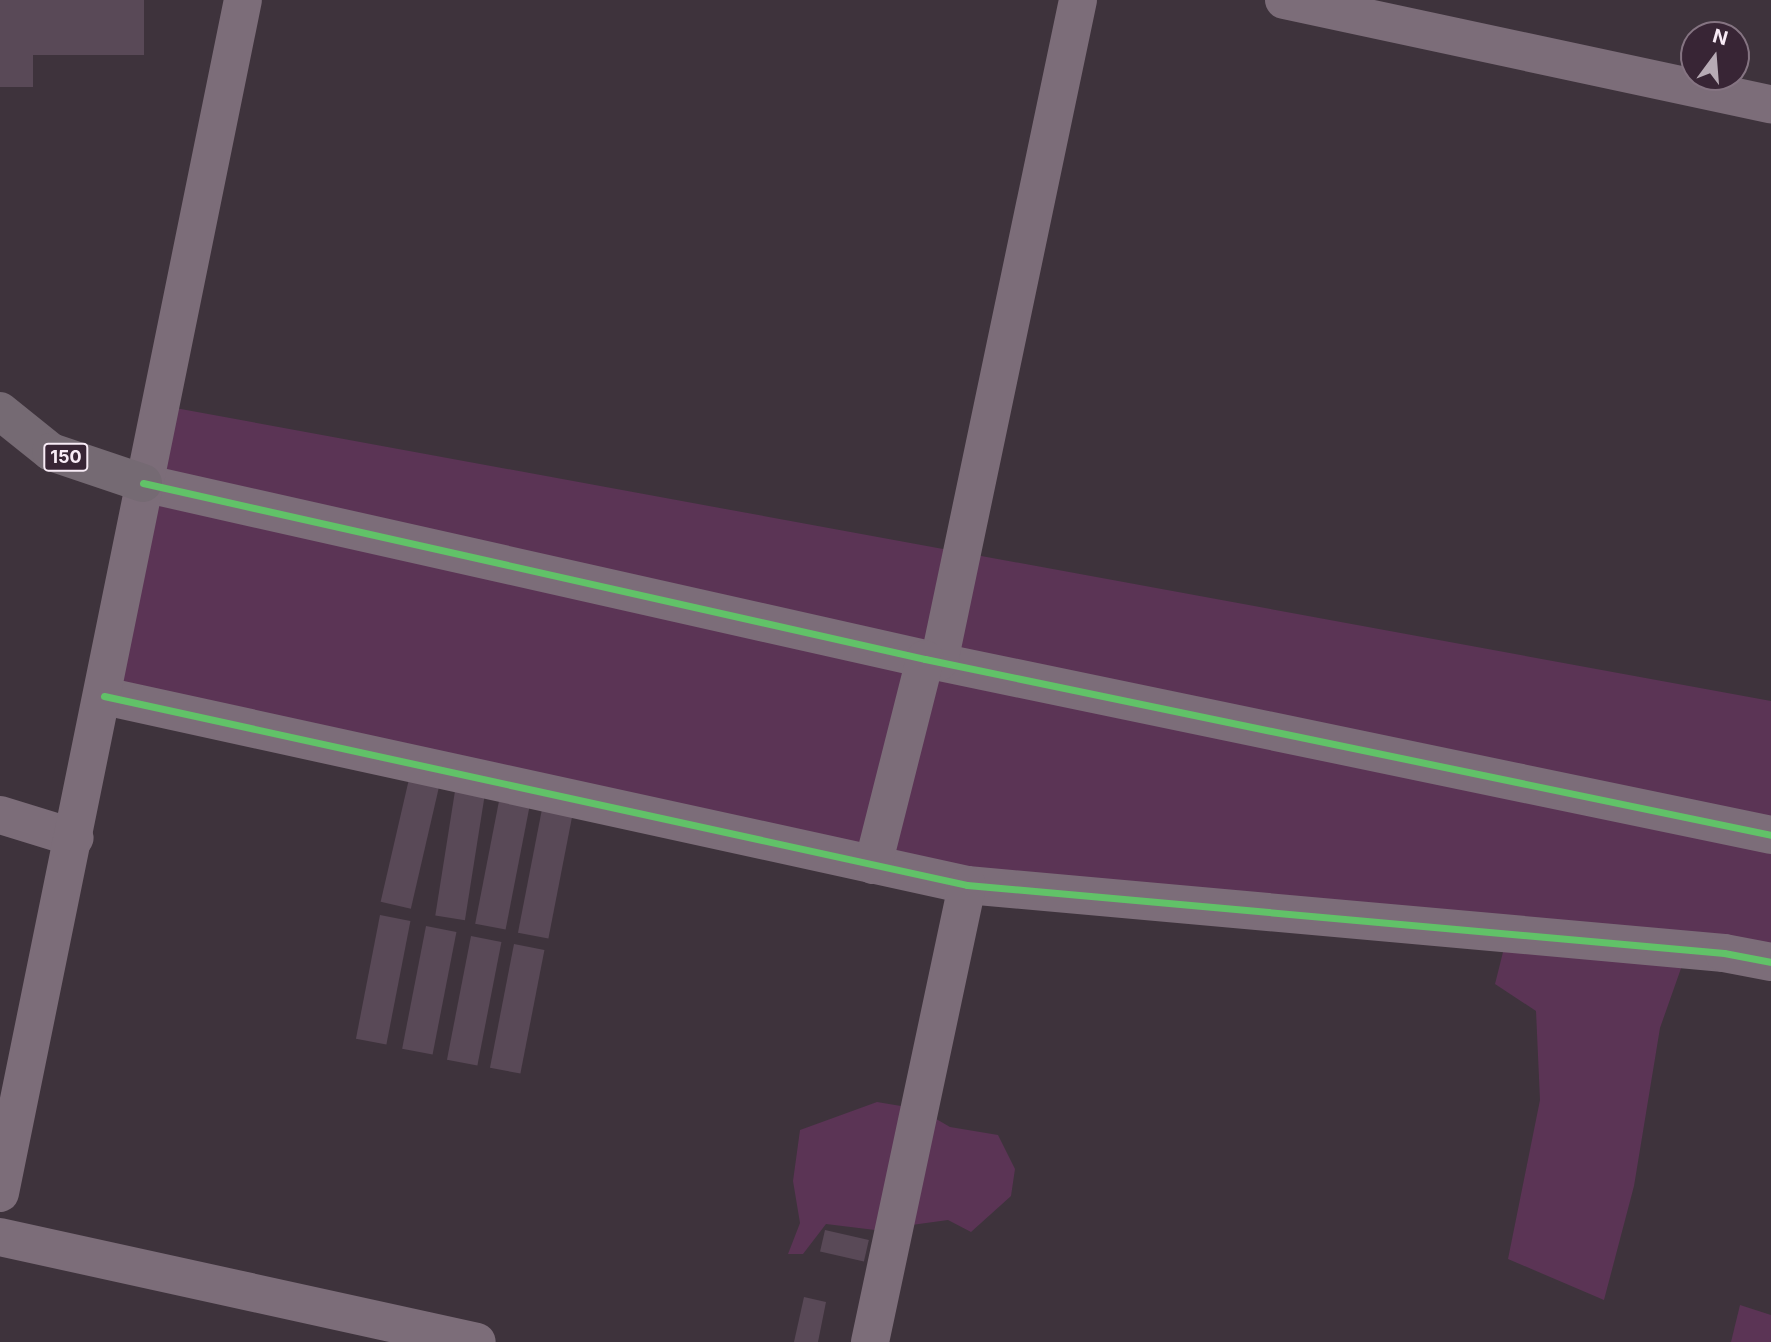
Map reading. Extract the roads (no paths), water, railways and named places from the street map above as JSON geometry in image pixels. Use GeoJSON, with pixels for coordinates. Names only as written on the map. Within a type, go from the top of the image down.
{"type":"FeatureCollection","features":[{"type":"Feature","properties":{"kind":"highway","name":"150"},"geometry":{"type":"LineString","coordinates":[[0,411],[51,452],[143,483]]}},
{"type":"Feature","properties":{"kind":"street"},"geometry":{"type":"LineString","coordinates":[[0,1193],[7,1123],[75,838],[143,483],[243,0]]}},
{"type":"Feature","properties":{"kind":"street"},"geometry":{"type":"LineString","coordinates":[[873,865],[932,661],[1078,0]]}},
{"type":"Feature","properties":{"kind":"street"},"geometry":{"type":"LineString","coordinates":[[1284,0],[1771,104]]}},
{"type":"Feature","properties":{"kind":"street"},"geometry":{"type":"LineString","coordinates":[[143,483],[932,661],[1771,835]]}},
{"type":"Feature","properties":{"kind":"street"},"geometry":{"type":"LineString","coordinates":[[104,696],[967,886],[1724,953],[1771,961]]}},
{"type":"Feature","properties":{"kind":"street"},"geometry":{"type":"LineString","coordinates":[[0,815],[75,838]]}},
{"type":"Feature","properties":{"kind":"street"},"geometry":{"type":"LineString","coordinates":[[870,1342],[967,886]]}},
{"type":"Feature","properties":{"kind":"street"},"geometry":{"type":"LineString","coordinates":[[0,1237],[477,1342]]}}]}
